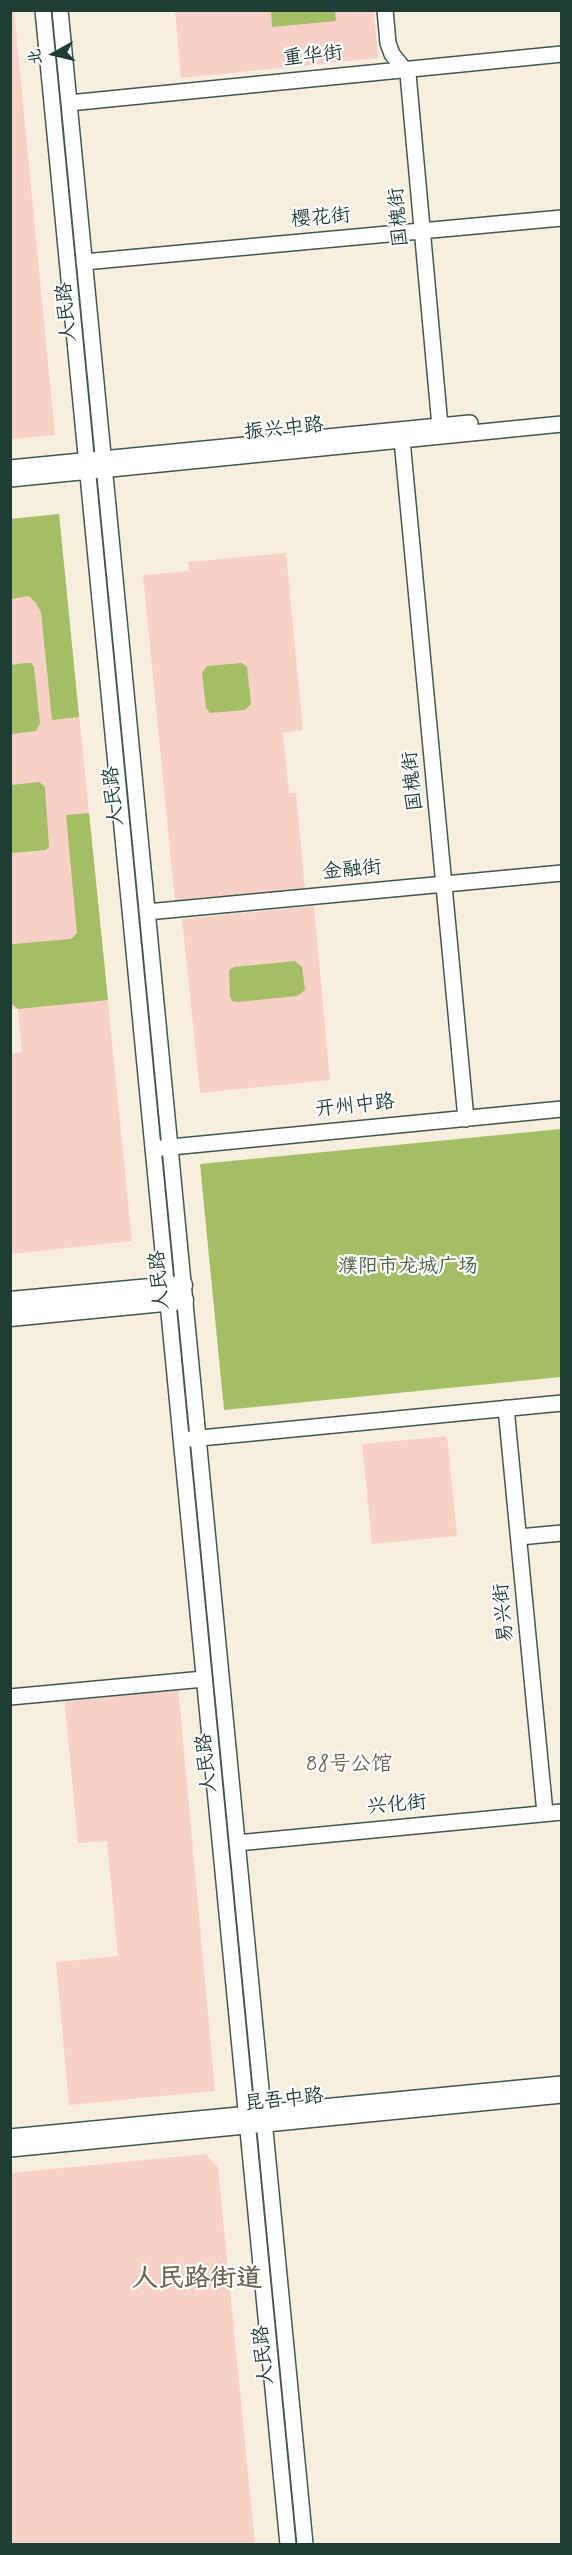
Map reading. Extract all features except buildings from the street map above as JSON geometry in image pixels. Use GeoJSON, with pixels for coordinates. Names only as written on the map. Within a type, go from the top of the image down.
{"type":"FeatureCollection","features":[{"type":"Feature","properties":{"kind":"main road"},"geometry":{"type":"LineString","coordinates":[[10,1301],[175,1293]]}},
{"type":"Feature","properties":{"kind":"main road"},"geometry":{"type":"LineString","coordinates":[[10,1317],[175,1293]]}},
{"type":"Feature","properties":{"kind":"street","name":"人民路"},"geometry":{"type":"LineString","coordinates":[[43,10],[153,1149],[198,1438],[305,2544]]}},
{"type":"Feature","properties":{"kind":"street","name":"人民路"},"geometry":{"type":"LineString","coordinates":[[60,10],[170,1148],[181,1440],[288,2544]]}},
{"type":"Feature","properties":{"kind":"street","name":"国槐街"},"geometry":{"type":"LineString","coordinates":[[385,10],[388,43],[392,54],[408,74],[440,426]]}},
{"type":"Feature","properties":{"kind":"street","name":"重华街"},"geometry":{"type":"LineString","coordinates":[[69,103],[561,54]]}},
{"type":"Feature","properties":{"kind":"street","name":"樱花街"},"geometry":{"type":"LineString","coordinates":[[84,261],[561,218]]}},
{"type":"Feature","properties":{"kind":"street","name":"振兴中路"},"geometry":{"type":"LineString","coordinates":[[10,479],[87,466],[561,414]]}},
{"type":"Feature","properties":{"kind":"street","name":"振兴中路"},"geometry":{"type":"LineString","coordinates":[[104,464],[402,440],[561,424]]}},
{"type":"Feature","properties":{"kind":"street","name":"国槐街"},"geometry":{"type":"LineString","coordinates":[[402,440],[466,1119]]}},
{"type":"Feature","properties":{"kind":"street","name":"振兴中路"},"geometry":{"type":"LineString","coordinates":[[10,468],[87,466]]}},
{"type":"Feature","properties":{"kind":"street","name":"金融街"},"geometry":{"type":"LineString","coordinates":[[147,912],[561,873]]}},
{"type":"Feature","properties":{"kind":"street","name":"开州中路"},"geometry":{"type":"LineString","coordinates":[[153,1149],[561,1109]]}},
{"type":"Feature","properties":{"kind":"street"},"geometry":{"type":"LineString","coordinates":[[181,1440],[561,1403]]}},
{"type":"Feature","properties":{"kind":"street","name":"易兴街"},"geometry":{"type":"LineString","coordinates":[[506,1408],[545,1813]]}},
{"type":"Feature","properties":{"kind":"street"},"geometry":{"type":"LineString","coordinates":[[519,1537],[561,1533]]}},
{"type":"Feature","properties":{"kind":"street"},"geometry":{"type":"LineString","coordinates":[[10,1697],[204,1679]]}},
{"type":"Feature","properties":{"kind":"street","name":"兴化街"},"geometry":{"type":"LineString","coordinates":[[237,1843],[561,1812]]}},
{"type":"Feature","properties":{"kind":"street","name":"昆吾中路"},"geometry":{"type":"LineString","coordinates":[[263,2119],[561,2084]]}},
{"type":"Feature","properties":{"kind":"street","name":"昆吾中路"},"geometry":{"type":"LineString","coordinates":[[10,2137],[561,2095]]}},
{"type":"Feature","properties":{"kind":"street","name":"昆吾中路"},"geometry":{"type":"LineString","coordinates":[[10,2149],[246,2120]]}},
{"type":"Feature","properties":{"kind":"shaded area"},"geometry":{"type":"Polygon","coordinates":[[[10,11],[14,11],[55,435],[11,439],[10,11]]]}},
{"type":"Feature","properties":{"kind":"shaded area"},"geometry":{"type":"Polygon","coordinates":[[[175,11],[374,11],[378,58],[181,78],[175,11]]]}},
{"type":"Feature","properties":{"kind":"shaded area"},"geometry":{"type":"Polygon","coordinates":[[[59,514],[132,1241],[11,1254],[11,1054],[22,1052],[18,1009],[10,1009],[11,519],[59,514]]]}},
{"type":"Feature","properties":{"kind":"shaded area"},"geometry":{"type":"Polygon","coordinates":[[[286,553],[303,730],[283,733],[289,793],[296,793],[305,890],[175,902],[143,575],[189,571],[188,562],[286,553]]]}},
{"type":"Feature","properties":{"kind":"shaded area"},"geometry":{"type":"Polygon","coordinates":[[[314,906],[330,1080],[200,1093],[182,919],[314,906]]]}},
{"type":"Feature","properties":{"kind":"shaded area"},"geometry":{"type":"Polygon","coordinates":[[[447,1436],[457,1536],[372,1544],[362,1444],[447,1436]]]}},
{"type":"Feature","properties":{"kind":"shaded area"},"geometry":{"type":"Polygon","coordinates":[[[178,1686],[215,2091],[69,2105],[56,1962],[118,1956],[107,1841],[78,1843],[64,1696],[178,1686]]]}},
{"type":"Feature","properties":{"kind":"shaded area"},"geometry":{"type":"Polygon","coordinates":[[[206,2154],[218,2168],[255,2544],[11,2544],[11,2173],[206,2154]]]}},
{"type":"Feature","properties":{"kind":"green space"},"geometry":{"type":"Polygon","coordinates":[[[271,11],[335,11],[336,21],[272,27],[271,11]]]}},
{"type":"Feature","properties":{"kind":"green space"},"geometry":{"type":"Polygon","coordinates":[[[59,514],[79,717],[52,720],[41,612],[29,596],[11,599],[10,519],[59,514]]]}},
{"type":"Feature","properties":{"kind":"green space"},"geometry":{"type":"Polygon","coordinates":[[[31,663],[34,667],[40,723],[36,731],[11,734],[11,665],[31,663]]]}},
{"type":"Feature","properties":{"kind":"green space"},"geometry":{"type":"Polygon","coordinates":[[[242,663],[247,667],[251,704],[245,710],[210,713],[206,708],[202,673],[207,666],[242,663]]]}},
{"type":"Feature","properties":{"kind":"green space"},"geometry":{"type":"Polygon","coordinates":[[[39,782],[45,787],[49,847],[46,850],[11,853],[11,785],[39,782]]]}},
{"type":"Feature","properties":{"kind":"green space"},"geometry":{"type":"Polygon","coordinates":[[[89,813],[108,1000],[18,1009],[11,1003],[11,947],[13,944],[71,939],[77,933],[66,815],[89,813]]]}},
{"type":"Feature","properties":{"kind":"green space"},"geometry":{"type":"Polygon","coordinates":[[[295,961],[302,967],[305,990],[297,996],[232,1001],[229,970],[234,967],[295,961]]]}},
{"type":"Feature","properties":{"kind":"green space","name":"濮阳市龙城广场"},"geometry":{"type":"Polygon","coordinates":[[[561,1129],[561,1377],[224,1410],[200,1164],[561,1129]]]}},
{"type":"Feature","properties":{"kind":"district","name":"88号公馆"},"geometry":{"type":"Point","coordinates":[349,1766]}},
{"type":"Feature","properties":{"kind":"district","name":"人民路街道"},"geometry":{"type":"Point","coordinates":[197,2281]}}]}
